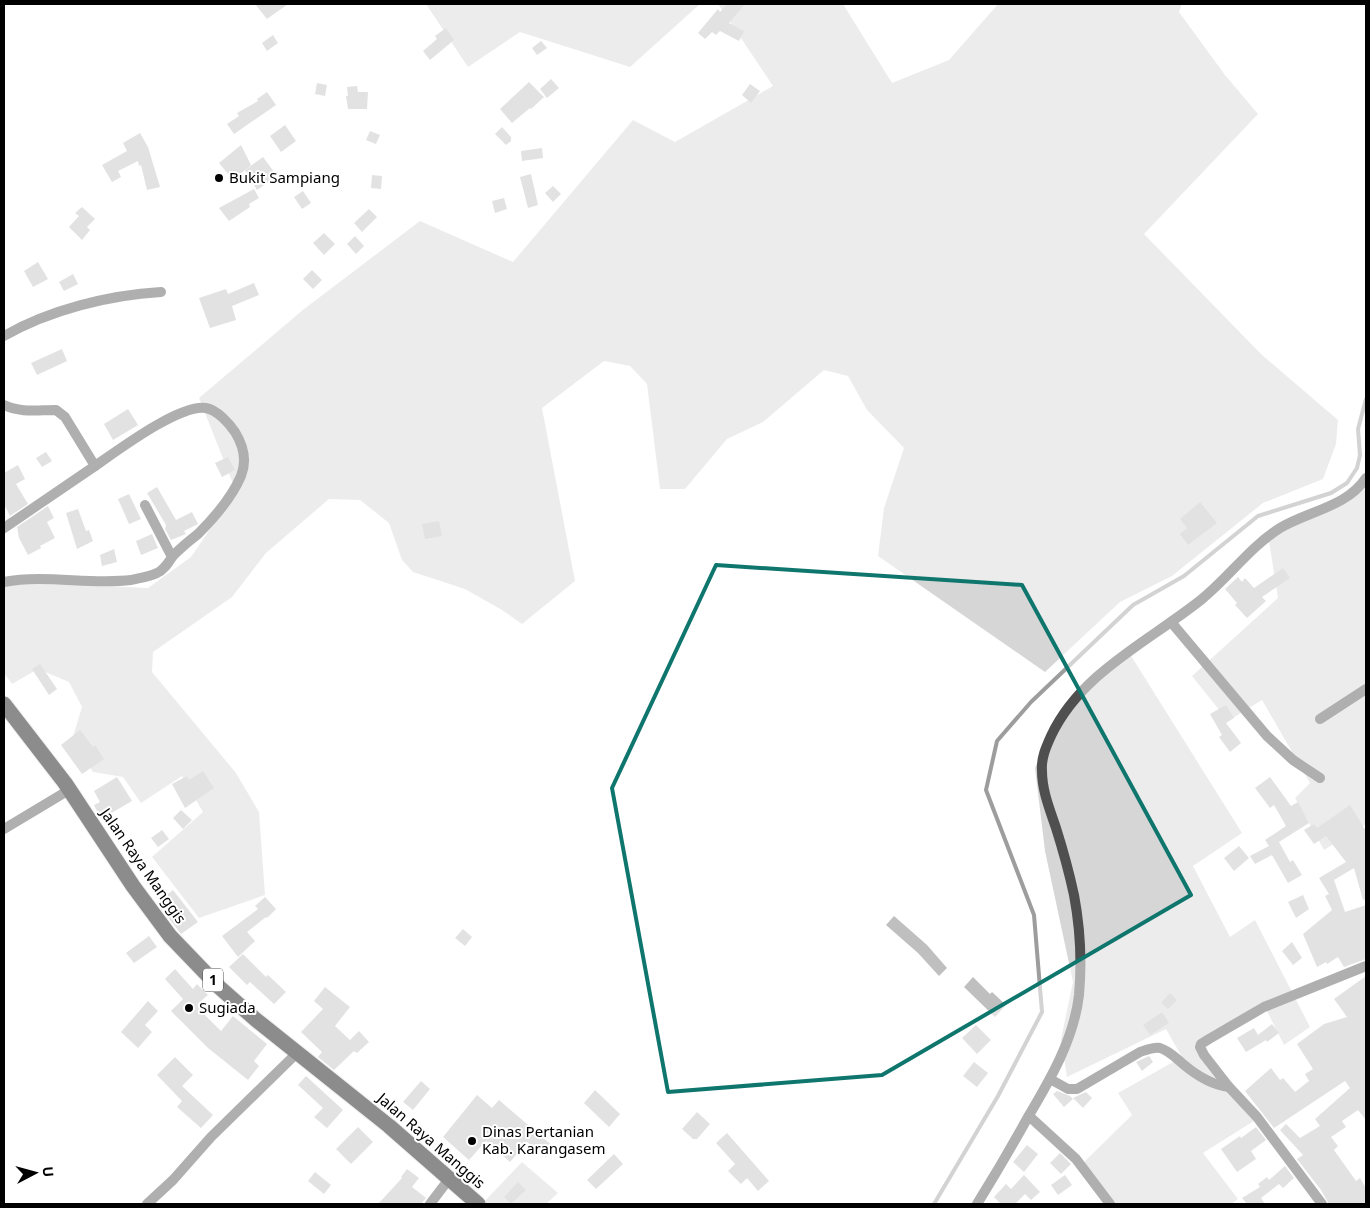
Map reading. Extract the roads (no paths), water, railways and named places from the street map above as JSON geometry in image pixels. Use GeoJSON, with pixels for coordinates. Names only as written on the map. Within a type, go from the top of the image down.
{"type":"FeatureCollection","features":[{"type":"Feature","properties":{"kind":"highway","name":"Jalan Raya Manggis"},"geometry":{"type":"LineString","coordinates":[[4,704],[69,790],[133,886],[170,936],[219,987],[255,1019],[389,1126],[478,1204]]}},
{"type":"Feature","properties":{"kind":"street"},"geometry":{"type":"LineString","coordinates":[[4,336],[24,326],[95,301],[129,294],[161,292]]}},
{"type":"Feature","properties":{"kind":"street"},"geometry":{"type":"LineString","coordinates":[[4,405],[27,411],[56,410],[59,412],[65,417],[95,466]]}},
{"type":"Feature","properties":{"kind":"street"},"geometry":{"type":"LineString","coordinates":[[4,528],[163,421],[205,408],[219,415],[231,426],[241,442],[244,457],[242,474],[232,494],[213,517],[158,573],[121,581],[48,580],[4,582]]}},
{"type":"Feature","properties":{"kind":"street"},"geometry":{"type":"LineString","coordinates":[[978,1204],[1050,1079],[1071,1028],[1079,996],[1080,956],[1078,924],[1072,889],[1042,772],[1046,748],[1062,715],[1094,679],[1203,598],[1268,536],[1283,527],[1342,500],[1366,478]]}},
{"type":"Feature","properties":{"kind":"street"},"geometry":{"type":"LineString","coordinates":[[145,505],[172,557]]}},
{"type":"Feature","properties":{"kind":"street"},"geometry":{"type":"LineString","coordinates":[[1172,622],[1266,736],[1293,760],[1320,778]]}},
{"type":"Feature","properties":{"kind":"street"},"geometry":{"type":"LineString","coordinates":[[1320,719],[1365,693]]}},
{"type":"Feature","properties":{"kind":"street"},"geometry":{"type":"LineString","coordinates":[[4,830],[69,790]]}},
{"type":"Feature","properties":{"kind":"street"},"geometry":{"type":"LineString","coordinates":[[1322,1204],[1257,1117],[1229,1087],[1200,1048],[1201,1044],[1264,1007],[1366,966]]}},
{"type":"Feature","properties":{"kind":"street"},"geometry":{"type":"LineString","coordinates":[[1050,1079],[1068,1089],[1077,1089],[1140,1052],[1160,1048],[1213,1084],[1229,1087]]}},
{"type":"Feature","properties":{"kind":"street"},"geometry":{"type":"LineString","coordinates":[[147,1204],[173,1180],[211,1137],[297,1053]]}},
{"type":"Feature","properties":{"kind":"street"},"geometry":{"type":"LineString","coordinates":[[1029,1116],[1076,1159],[1110,1204]]}},
{"type":"Feature","properties":{"kind":"street"},"geometry":{"type":"LineString","coordinates":[[430,1204],[449,1179]]}},
{"type":"Feature","properties":{"kind":"waterway"},"geometry":{"type":"LineString","coordinates":[[934,1204],[998,1096],[1042,1012],[1034,915],[986,790],[997,741],[1031,702],[1133,605],[1184,576],[1258,516],[1331,493],[1347,483],[1357,468],[1360,455],[1358,429],[1366,399]]}},
{"type":"Feature","properties":{"kind":"place","name":"Bukit Sampiang"},"geometry":{"type":"Point","coordinates":[219,178]}},
{"type":"Feature","properties":{"kind":"place","name":"Sugiada"},"geometry":{"type":"Point","coordinates":[189,1008]}},
{"type":"Feature","properties":{"kind":"place","name":"Dinas Pertanian Kab. Karangasem"},"geometry":{"type":"Point","coordinates":[472,1141]}}]}
